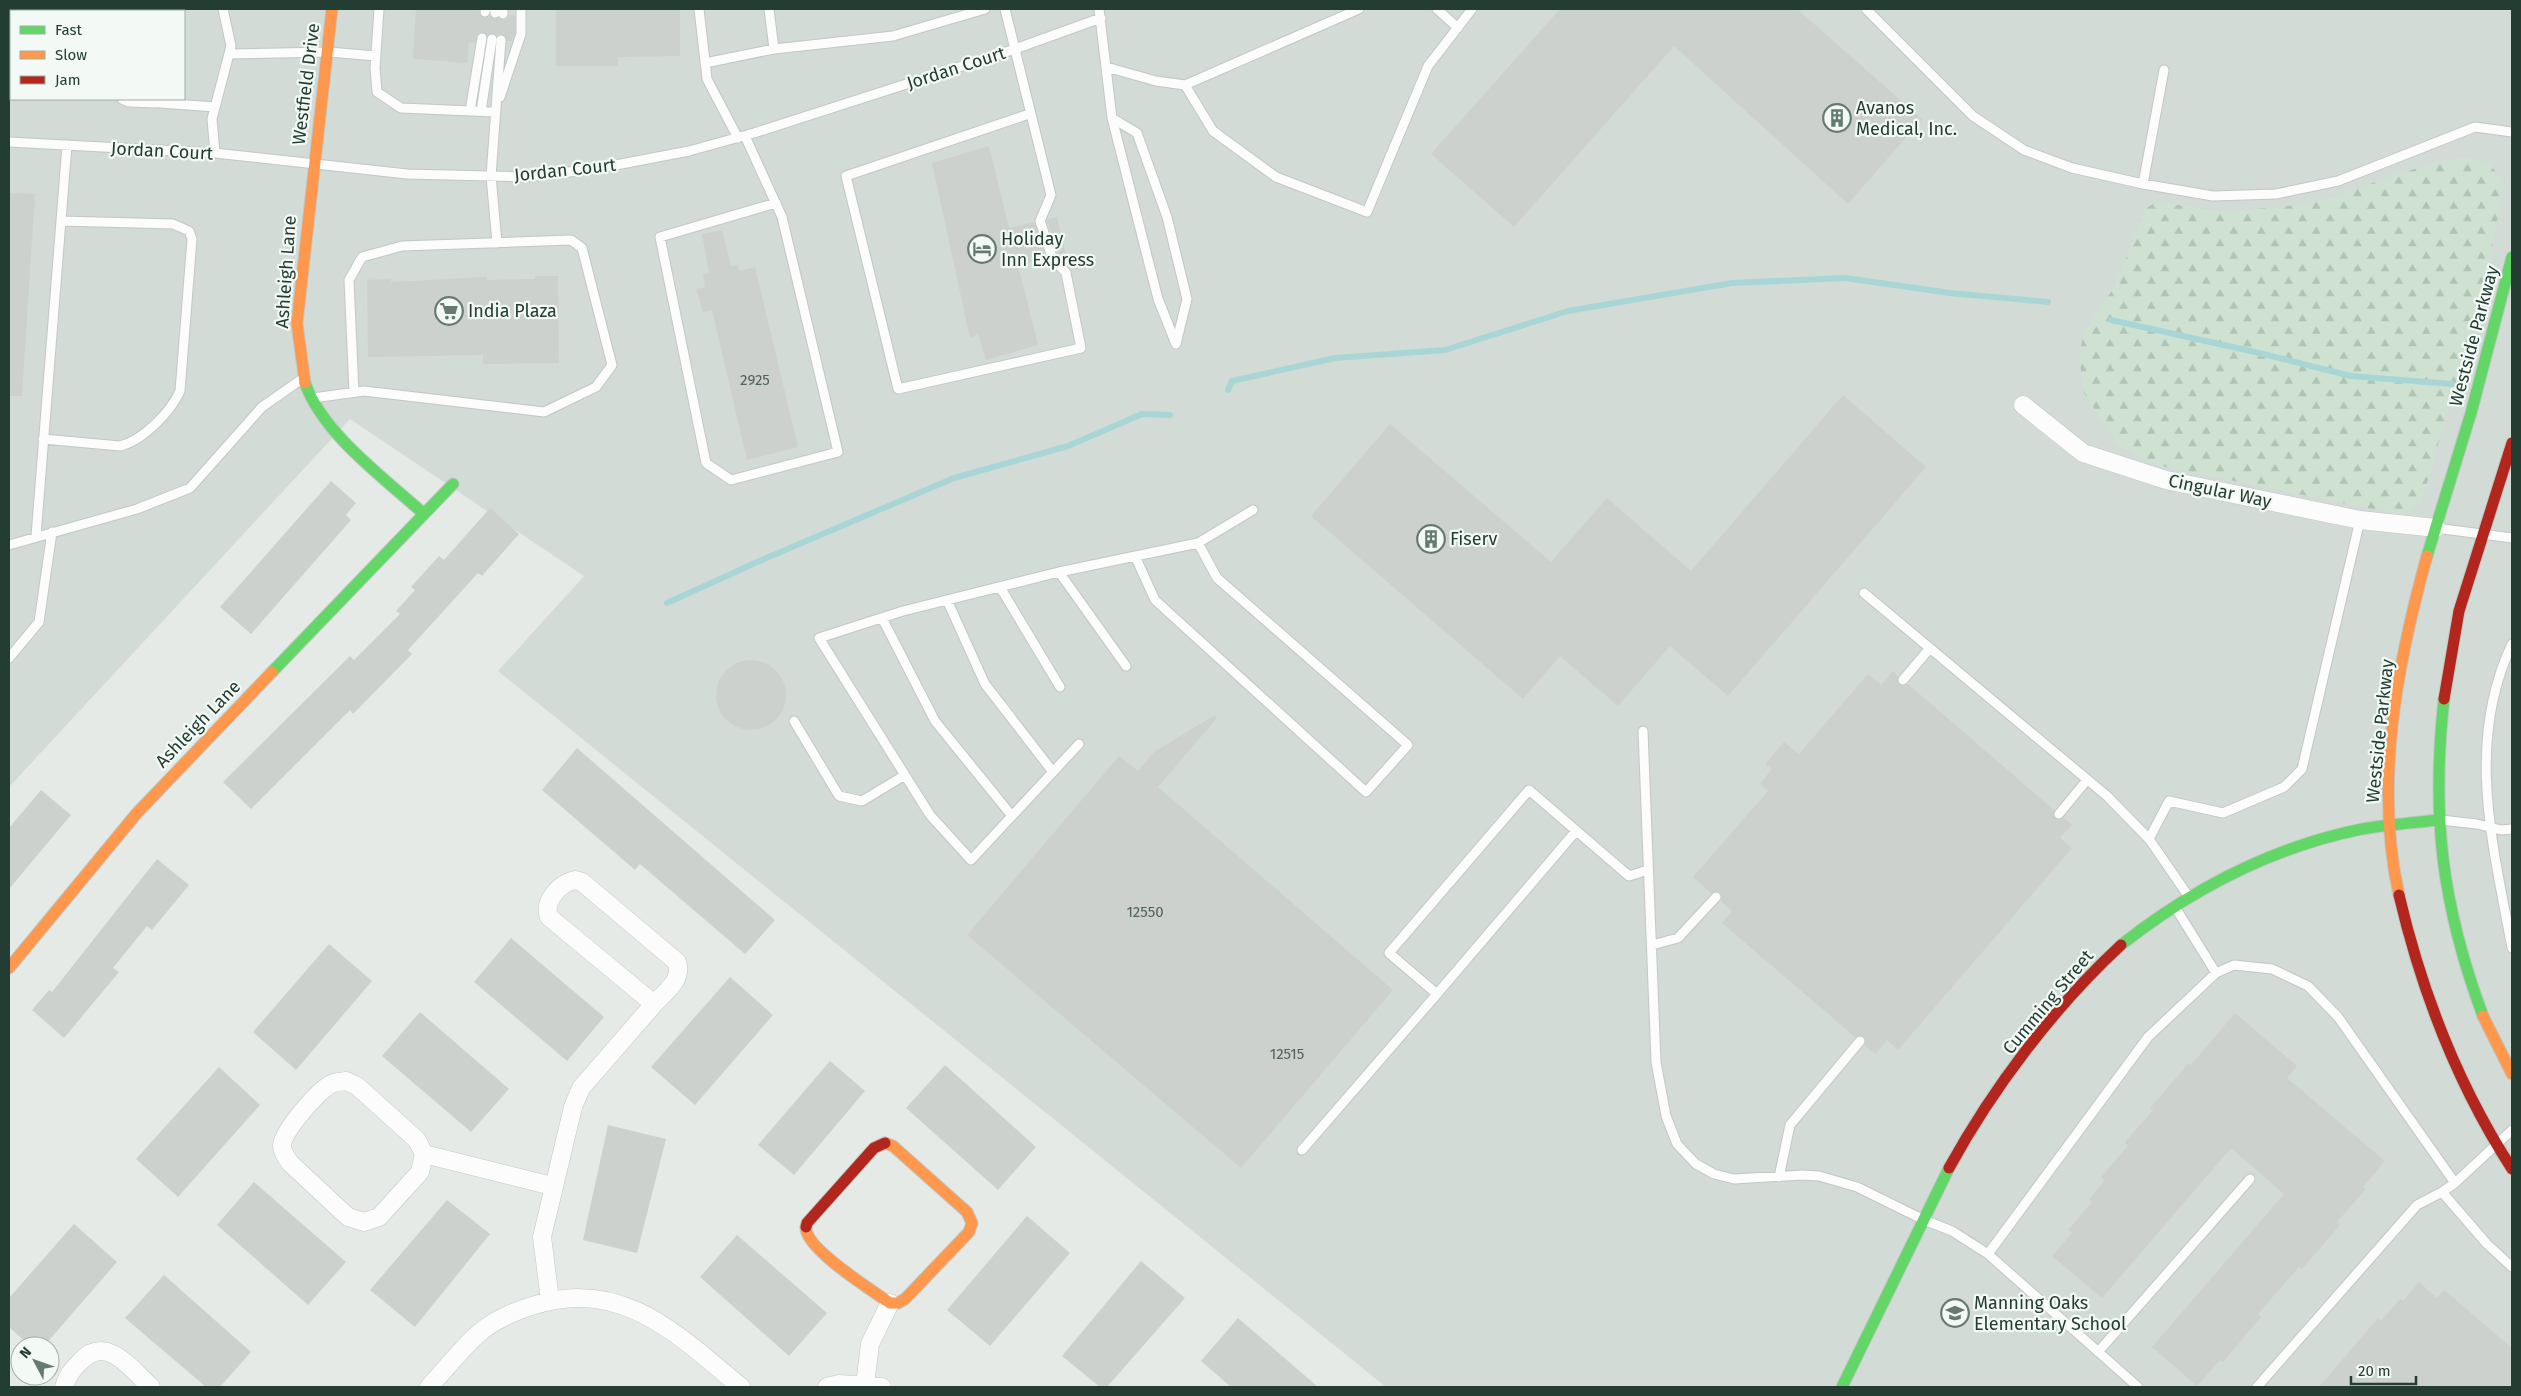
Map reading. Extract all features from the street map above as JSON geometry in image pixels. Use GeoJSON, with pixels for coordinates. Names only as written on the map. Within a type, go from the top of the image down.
{"type":"FeatureCollection","features":[{"type":"Feature","properties":{"kind":"street","name":"Westfield Drive"},"geometry":{"type":"LineString","coordinates":[[313,164],[329,52],[332,9]]}},
{"type":"Feature","properties":{"kind":"street","name":"Ashleigh Lane"},"geometry":{"type":"LineString","coordinates":[[313,164],[297,323],[303,378],[310,398],[330,428],[424,514]]}},
{"type":"Feature","properties":{"kind":"street","name":"Westside Parkway"},"geometry":{"type":"LineString","coordinates":[[2512,257],[2492,343],[2423,569],[2399,689],[2388,827],[2394,871],[2412,948],[2437,1029],[2468,1094],[2496,1145],[2512,1169]]}},
{"type":"Feature","properties":{"kind":"street","name":"Cingular Way"},"geometry":{"type":"LineString","coordinates":[[2023,405],[2083,453],[2166,480],[2360,520],[2436,528]]}},
{"type":"Feature","properties":{"kind":"street"},"geometry":{"type":"LineString","coordinates":[[2512,443],[2457,619],[2440,714],[2437,820],[2448,903],[2464,970],[2490,1035],[2512,1074]]}},
{"type":"Feature","properties":{"kind":"street","name":"Ashleigh Lane"},"geometry":{"type":"LineString","coordinates":[[9,968],[137,812],[453,484]]}},
{"type":"Feature","properties":{"kind":"street","name":"Cumming Street"},"geometry":{"type":"LineString","coordinates":[[1842,1387],[1963,1143],[1996,1093],[2052,1020],[2095,969],[2131,937],[2204,887],[2288,851],[2350,832],[2437,820]]}},
{"type":"Feature","properties":{"kind":"street"},"geometry":{"type":"LineString","coordinates":[[550,1300],[542,1237],[552,1186],[573,1107],[581,1088],[678,977],[680,970],[677,962],[582,882],[575,880],[566,882],[548,902],[546,910],[549,917],[654,1004]]}},
{"type":"Feature","properties":{"kind":"street"},"geometry":{"type":"LineString","coordinates":[[424,1154],[420,1172],[379,1217],[364,1222],[348,1216],[290,1163],[282,1145],[288,1130],[324,1089],[333,1082],[346,1081],[357,1086],[417,1140],[424,1154],[552,1186]]}},
{"type":"Feature","properties":{"kind":"street"},"geometry":{"type":"LineString","coordinates":[[885,1143],[893,1146],[967,1212],[972,1223],[969,1232],[905,1299],[898,1303],[890,1303],[849,1275],[810,1241],[806,1231],[807,1223],[874,1148],[885,1143]]}},
{"type":"Feature","properties":{"kind":"street"},"geometry":{"type":"LineString","coordinates":[[429,1387],[479,1333],[512,1312],[550,1300],[576,1297],[600,1299],[623,1304],[647,1314],[674,1331],[741,1387]]}},
{"type":"Feature","properties":{"kind":"street"},"geometry":{"type":"LineString","coordinates":[[827,1387],[839,1384],[874,1386],[870,1344],[890,1303]]}},
{"type":"Feature","properties":{"kind":"street"},"geometry":{"type":"LineString","coordinates":[[64,1387],[67,1376],[88,1353],[102,1350],[114,1353],[151,1387]]}},
{"type":"Feature","properties":{"kind":"lane"},"geometry":{"type":"LineString","coordinates":[[215,154],[212,119],[231,46],[223,9]]}},
{"type":"Feature","properties":{"kind":"lane"},"geometry":{"type":"LineString","coordinates":[[379,9],[376,56],[377,92],[401,108],[495,112]]}},
{"type":"Feature","properties":{"kind":"lane"},"geometry":{"type":"LineString","coordinates":[[495,112],[521,34],[522,9]]}},
{"type":"Feature","properties":{"kind":"lane"},"geometry":{"type":"LineString","coordinates":[[699,9],[707,79],[742,137],[776,203],[782,217],[838,452],[730,480],[706,463],[660,237],[776,203]]}},
{"type":"Feature","properties":{"kind":"lane"},"geometry":{"type":"LineString","coordinates":[[769,9],[774,49]]}},
{"type":"Feature","properties":{"kind":"lane"},"geometry":{"type":"LineString","coordinates":[[705,63],[774,49],[893,36],[985,9]]}},
{"type":"Feature","properties":{"kind":"lane"},"geometry":{"type":"LineString","coordinates":[[1005,9],[1029,114],[1051,195],[1040,220],[1052,257],[1066,273],[1081,348],[898,389],[846,176],[1029,114]]}},
{"type":"Feature","properties":{"kind":"lane"},"geometry":{"type":"LineString","coordinates":[[1099,9],[1112,118],[1158,299],[1176,344],[1187,299],[1167,217],[1138,133],[1112,118]]}},
{"type":"Feature","properties":{"kind":"lane"},"geometry":{"type":"LineString","coordinates":[[1106,67],[1156,81],[1185,85],[1359,9]]}},
{"type":"Feature","properties":{"kind":"lane"},"geometry":{"type":"LineString","coordinates":[[1437,9],[1458,28]]}},
{"type":"Feature","properties":{"kind":"lane"},"geometry":{"type":"LineString","coordinates":[[1185,85],[1213,131],[1276,177],[1367,212],[1428,66],[1472,9]]}},
{"type":"Feature","properties":{"kind":"lane"},"geometry":{"type":"LineString","coordinates":[[1866,9],[1973,116],[2024,150],[2072,168],[2143,184],[2213,196],[2276,194],[2338,181],[2475,127],[2512,132]]}},
{"type":"Feature","properties":{"kind":"lane","name":"Jordan Court"},"geometry":{"type":"LineString","coordinates":[[9,142],[215,154],[407,174],[526,178],[595,169],[689,151],[742,137],[1015,49],[1101,18]]}},
{"type":"Feature","properties":{"kind":"lane"},"geometry":{"type":"LineString","coordinates":[[470,111],[482,38]]}},
{"type":"Feature","properties":{"kind":"lane"},"geometry":{"type":"LineString","coordinates":[[481,111],[497,40],[491,176],[497,243]]}},
{"type":"Feature","properties":{"kind":"lane"},"geometry":{"type":"LineString","coordinates":[[229,54],[329,52],[376,56]]}},
{"type":"Feature","properties":{"kind":"lane"},"geometry":{"type":"LineString","coordinates":[[2143,184],[2164,70]]}},
{"type":"Feature","properties":{"kind":"lane"},"geometry":{"type":"LineString","coordinates":[[124,100],[129,102],[155,100],[215,108]]}},
{"type":"Feature","properties":{"kind":"lane"},"geometry":{"type":"LineString","coordinates":[[36,536],[67,145]]}},
{"type":"Feature","properties":{"kind":"lane"},"geometry":{"type":"LineString","coordinates":[[44,439],[120,446],[130,444],[168,412],[180,391],[192,240],[190,231],[173,224],[61,221]]}},
{"type":"Feature","properties":{"kind":"lane"},"geometry":{"type":"LineString","coordinates":[[310,398],[354,392],[544,412],[596,387],[612,365],[582,248],[571,240],[402,246],[362,257],[350,280],[354,392]]}},
{"type":"Feature","properties":{"kind":"lane"},"geometry":{"type":"LineString","coordinates":[[9,545],[137,509],[190,488],[262,407],[303,378]]}},
{"type":"Feature","properties":{"kind":"lane"},"geometry":{"type":"LineString","coordinates":[[1079,744],[971,860],[930,815],[819,638],[947,600],[1059,572],[1198,543],[1253,510]]}},
{"type":"Feature","properties":{"kind":"lane"},"geometry":{"type":"LineString","coordinates":[[2149,839],[2169,801],[2223,813],[2284,787],[2302,769],[2360,520]]}},
{"type":"Feature","properties":{"kind":"lane"},"geometry":{"type":"LineString","coordinates":[[2436,528],[2512,538]]}},
{"type":"Feature","properties":{"kind":"lane"},"geometry":{"type":"LineString","coordinates":[[9,658],[39,622],[52,532]]}},
{"type":"Feature","properties":{"kind":"lane"},"geometry":{"type":"LineString","coordinates":[[1135,556],[1155,600],[1366,792],[1408,745],[1217,578],[1198,543]]}},
{"type":"Feature","properties":{"kind":"lane"},"geometry":{"type":"LineString","coordinates":[[1059,572],[1126,666]]}},
{"type":"Feature","properties":{"kind":"lane"},"geometry":{"type":"LineString","coordinates":[[1000,587],[1060,687]]}},
{"type":"Feature","properties":{"kind":"lane"},"geometry":{"type":"LineString","coordinates":[[1864,593],[2088,780],[2149,839],[2189,897]]}},
{"type":"Feature","properties":{"kind":"lane"},"geometry":{"type":"LineString","coordinates":[[947,600],[985,684],[1053,772]]}},
{"type":"Feature","properties":{"kind":"lane"},"geometry":{"type":"LineString","coordinates":[[882,618],[935,721],[1012,816]]}},
{"type":"Feature","properties":{"kind":"lane"},"geometry":{"type":"LineString","coordinates":[[2512,644],[2492,698],[2485,772],[2490,827],[2512,948]]}},
{"type":"Feature","properties":{"kind":"lane"},"geometry":{"type":"LineString","coordinates":[[1903,680],[1930,648]]}},
{"type":"Feature","properties":{"kind":"lane"},"geometry":{"type":"LineString","coordinates":[[794,721],[839,796],[862,801],[905,775]]}},
{"type":"Feature","properties":{"kind":"lane"},"geometry":{"type":"LineString","coordinates":[[1643,731],[1656,1062],[1666,1116],[1676,1144],[1685,1155],[1714,1174],[1734,1179],[1802,1175],[1836,1180],[1857,1187],[1924,1220],[1952,1230],[1988,1254],[2138,1387]]}},
{"type":"Feature","properties":{"kind":"lane"},"geometry":{"type":"LineString","coordinates":[[2059,814],[2088,780]]}},
{"type":"Feature","properties":{"kind":"lane"},"geometry":{"type":"LineString","coordinates":[[1437,994],[1389,953],[1529,790],[1629,876],[1648,870]]}},
{"type":"Feature","properties":{"kind":"lane"},"geometry":{"type":"LineString","coordinates":[[2437,820],[2501,830],[2512,829]]}},
{"type":"Feature","properties":{"kind":"lane"},"geometry":{"type":"LineString","coordinates":[[1302,1150],[1576,831]]}},
{"type":"Feature","properties":{"kind":"lane"},"geometry":{"type":"LineString","coordinates":[[1652,945],[1678,938],[1716,897]]}},
{"type":"Feature","properties":{"kind":"lane"},"geometry":{"type":"LineString","coordinates":[[2174,906],[2216,973]]}},
{"type":"Feature","properties":{"kind":"lane"},"geometry":{"type":"LineString","coordinates":[[1988,1254],[2148,1037],[2216,973],[2234,965],[2272,969],[2308,986],[2338,1017],[2455,1183]]}},
{"type":"Feature","properties":{"kind":"lane"},"geometry":{"type":"LineString","coordinates":[[1779,1177],[1790,1125],[1860,1042]]}},
{"type":"Feature","properties":{"kind":"lane"},"geometry":{"type":"LineString","coordinates":[[2257,1387],[2417,1205],[2455,1183],[2512,1130]]}},
{"type":"Feature","properties":{"kind":"lane"},"geometry":{"type":"LineString","coordinates":[[2098,1352],[2250,1178]]}},
{"type":"Feature","properties":{"kind":"lane"},"geometry":{"type":"LineString","coordinates":[[2442,1192],[2487,1244],[2512,1267]]}},
{"type":"Feature","properties":{"kind":"shaded area"},"geometry":{"type":"Polygon","coordinates":[[[9,9],[2512,9],[2512,1387],[1386,1387],[498,671],[584,576],[350,419],[9,787],[9,9]]]}},
{"type":"Feature","properties":{"kind":"green space"},"geometry":{"type":"Polygon","coordinates":[[[2467,157],[2490,165],[2505,182],[2485,281],[2421,504],[2402,515],[2156,465],[2119,445],[2084,393],[2079,357],[2084,332],[2115,286],[2146,208],[2157,202],[2225,212],[2310,204],[2423,166],[2467,157]]]}},
{"type":"Feature","properties":{"kind":"building"},"geometry":{"type":"Polygon","coordinates":[[[416,9],[479,9],[479,14],[483,18],[490,16],[503,20],[507,19],[509,15],[515,15],[515,33],[512,41],[507,41],[502,34],[487,35],[479,32],[475,43],[469,42],[467,63],[413,59],[416,9]]]}},
{"type":"Feature","properties":{"kind":"building"},"geometry":{"type":"Polygon","coordinates":[[[556,9],[680,9],[680,56],[618,57],[618,66],[556,66],[556,9]]]}},
{"type":"Feature","properties":{"kind":"building","name":"Avanos Medical, Inc."},"geometry":{"type":"Polygon","coordinates":[[[1560,9],[1797,9],[1922,119],[1848,204],[1674,46],[1514,227],[1431,154],[1560,9]]]}},
{"type":"Feature","properties":{"kind":"building","name":"Holiday Inn Express"},"geometry":{"type":"Polygon","coordinates":[[[989,146],[1009,228],[1034,222],[1046,259],[1018,265],[1038,345],[986,360],[978,334],[970,338],[932,163],[989,146]]]}},
{"type":"Feature","properties":{"kind":"building"},"geometry":{"type":"Polygon","coordinates":[[[9,193],[35,194],[22,396],[9,396],[9,193]]]}},
{"type":"Feature","properties":{"kind":"building"},"geometry":{"type":"Polygon","coordinates":[[[1057,217],[1066,253],[1059,255],[1047,221],[1057,217]]]}},
{"type":"Feature","properties":{"kind":"building"},"geometry":{"type":"Polygon","coordinates":[[[722,230],[731,266],[738,265],[739,271],[755,267],[798,447],[747,460],[712,310],[703,312],[696,289],[705,287],[703,274],[709,273],[702,234],[722,230]]]}},
{"type":"Feature","properties":{"kind":"building"},"geometry":{"type":"Polygon","coordinates":[[[535,276],[558,276],[559,363],[483,364],[483,355],[368,357],[367,280],[391,279],[391,282],[487,277],[487,280],[535,279],[535,276]]]}},
{"type":"Feature","properties":{"kind":"building","name":"Fiserv"},"geometry":{"type":"Polygon","coordinates":[[[1843,395],[1926,467],[1728,696],[1670,646],[1618,706],[1560,656],[1523,699],[1311,516],[1390,424],[1551,562],[1607,498],[1691,571],[1843,395]]]}},
{"type":"Feature","properties":{"kind":"building"},"geometry":{"type":"Polygon","coordinates":[[[331,481],[356,503],[346,515],[351,520],[251,634],[220,607],[331,481]]]}},
{"type":"Feature","properties":{"kind":"building"},"geometry":{"type":"Polygon","coordinates":[[[490,508],[519,534],[482,576],[478,573],[408,650],[412,654],[353,714],[350,710],[251,809],[223,782],[350,656],[354,660],[400,614],[396,611],[415,590],[411,587],[439,556],[444,560],[490,508]]]}},
{"type":"Feature","properties":{"kind":"building"},"geometry":{"type":"Polygon","coordinates":[[[758,660],[771,666],[780,675],[784,681],[786,695],[784,709],[776,720],[765,728],[744,730],[737,728],[726,720],[718,709],[716,688],[718,681],[726,670],[737,662],[758,660]]]}},
{"type":"Feature","properties":{"kind":"building"},"geometry":{"type":"Polygon","coordinates":[[[1893,671],[1898,676],[1899,684],[1902,686],[1908,684],[2054,810],[2055,818],[2058,820],[2064,818],[2072,825],[2060,838],[2072,848],[1898,1050],[1887,1040],[1875,1054],[1864,1045],[1866,1042],[1864,1037],[1861,1035],[1855,1037],[1722,923],[1732,911],[1721,901],[1722,896],[1720,892],[1711,893],[1693,877],[1768,791],[1760,784],[1772,769],[1765,764],[1784,742],[1799,754],[1868,674],[1881,685],[1893,671]]]}},
{"type":"Feature","properties":{"kind":"building"},"geometry":{"type":"Polygon","coordinates":[[[1215,715],[1217,718],[1158,787],[1393,990],[1241,1168],[967,935],[1119,756],[1138,771],[1154,752],[1215,715]]]}},
{"type":"Feature","properties":{"kind":"building"},"geometry":{"type":"Polygon","coordinates":[[[577,748],[775,920],[745,954],[640,864],[635,870],[542,790],[577,748]]]}},
{"type":"Feature","properties":{"kind":"building"},"geometry":{"type":"Polygon","coordinates":[[[41,790],[71,815],[9,889],[9,828],[41,790]]]}},
{"type":"Feature","properties":{"kind":"building"},"geometry":{"type":"Polygon","coordinates":[[[157,859],[189,885],[152,930],[147,926],[113,968],[119,972],[64,1038],[32,1010],[49,990],[52,992],[157,859]]]}},
{"type":"Feature","properties":{"kind":"building"},"geometry":{"type":"Polygon","coordinates":[[[511,938],[604,1017],[567,1061],[474,982],[511,938]]]}},
{"type":"Feature","properties":{"kind":"building"},"geometry":{"type":"Polygon","coordinates":[[[329,944],[372,981],[296,1070],[253,1032],[329,944]]]}},
{"type":"Feature","properties":{"kind":"building"},"geometry":{"type":"Polygon","coordinates":[[[730,977],[773,1015],[695,1105],[651,1067],[730,977]]]}},
{"type":"Feature","properties":{"kind":"building"},"geometry":{"type":"Polygon","coordinates":[[[420,1012],[509,1089],[471,1132],[382,1056],[420,1012]]]}},
{"type":"Feature","properties":{"kind":"building"},"geometry":{"type":"Polygon","coordinates":[[[2235,1013],[2297,1066],[2287,1078],[2385,1161],[2363,1187],[2366,1189],[2337,1222],[2340,1225],[2302,1269],[2299,1267],[2258,1314],[2261,1317],[2223,1362],[2220,1360],[2197,1386],[2152,1347],[2284,1194],[2231,1148],[2102,1298],[2052,1256],[2072,1233],[2068,1230],[2092,1202],[2089,1199],[2105,1180],[2101,1177],[2128,1146],[2125,1142],[2153,1110],[2150,1108],[2188,1064],[2191,1065],[2235,1013]]]}},
{"type":"Feature","properties":{"kind":"building"},"geometry":{"type":"Polygon","coordinates":[[[830,1061],[865,1091],[794,1175],[758,1145],[830,1061]]]}},
{"type":"Feature","properties":{"kind":"building"},"geometry":{"type":"Polygon","coordinates":[[[945,1065],[1036,1147],[998,1190],[906,1108],[945,1065]]]}},
{"type":"Feature","properties":{"kind":"building"},"geometry":{"type":"Polygon","coordinates":[[[219,1067],[260,1105],[178,1197],[136,1159],[219,1067]]]}},
{"type":"Feature","properties":{"kind":"building"},"geometry":{"type":"Polygon","coordinates":[[[608,1125],[666,1139],[637,1253],[583,1240],[608,1125]]]}},
{"type":"Feature","properties":{"kind":"building"},"geometry":{"type":"Polygon","coordinates":[[[254,1182],[346,1262],[308,1305],[217,1225],[254,1182]]]}},
{"type":"Feature","properties":{"kind":"building"},"geometry":{"type":"Polygon","coordinates":[[[447,1200],[490,1234],[415,1327],[370,1290],[447,1200]]]}},
{"type":"Feature","properties":{"kind":"building"},"geometry":{"type":"Polygon","coordinates":[[[1027,1216],[1070,1253],[990,1346],[947,1310],[1027,1216]]]}},
{"type":"Feature","properties":{"kind":"building"},"geometry":{"type":"Polygon","coordinates":[[[74,1224],[117,1262],[53,1336],[19,1336],[9,1327],[9,1298],[74,1224]]]}},
{"type":"Feature","properties":{"kind":"building"},"geometry":{"type":"Polygon","coordinates":[[[737,1235],[827,1313],[789,1356],[700,1277],[737,1235]]]}},
{"type":"Feature","properties":{"kind":"building"},"geometry":{"type":"Polygon","coordinates":[[[1141,1261],[1185,1298],[1107,1387],[1100,1387],[1062,1356],[1141,1261]]]}},
{"type":"Feature","properties":{"kind":"building"},"geometry":{"type":"Polygon","coordinates":[[[164,1275],[251,1352],[220,1387],[206,1387],[125,1318],[164,1275]]]}},
{"type":"Feature","properties":{"kind":"building"},"geometry":{"type":"Polygon","coordinates":[[[2419,1282],[2437,1298],[2444,1290],[2512,1348],[2512,1387],[2319,1387],[2378,1318],[2381,1321],[2400,1299],[2403,1301],[2419,1282]]]}},
{"type":"Feature","properties":{"kind":"building"},"geometry":{"type":"Polygon","coordinates":[[[1238,1318],[1318,1387],[1231,1387],[1201,1361],[1238,1318]]]}},
{"type":"Feature","properties":{"kind":"waterway"},"geometry":{"type":"LineString","coordinates":[[1228,390],[1232,381],[1335,358],[1445,350],[1568,311],[1732,283],[1845,278],[1950,293],[2048,302]]}},
{"type":"Feature","properties":{"kind":"waterway"},"geometry":{"type":"LineString","coordinates":[[2111,320],[2255,352],[2351,376],[2452,384]]}},
{"type":"Feature","properties":{"kind":"waterway"},"geometry":{"type":"LineString","coordinates":[[667,603],[764,559],[954,478],[1068,446],[1142,414],[1170,415]]}},
{"type":"Feature","properties":{"kind":"traffic: fast"},"geometry":{"type":"LineString","coordinates":[[2427,556],[2471,413],[2512,257]]}},
{"type":"Feature","properties":{"kind":"traffic: fast"},"geometry":{"type":"LineString","coordinates":[[305,383],[314,402],[340,437],[356,454],[424,514]]}},
{"type":"Feature","properties":{"kind":"traffic: fast"},"geometry":{"type":"LineString","coordinates":[[272,672],[453,484]]}},
{"type":"Feature","properties":{"kind":"traffic: fast"},"geometry":{"type":"LineString","coordinates":[[2444,699],[2439,782],[2443,860],[2458,937],[2483,1016]]}},
{"type":"Feature","properties":{"kind":"traffic: fast"},"geometry":{"type":"LineString","coordinates":[[2121,945],[2205,888],[2265,859],[2329,837],[2362,829],[2437,820]]}},
{"type":"Feature","properties":{"kind":"traffic: fast"},"geometry":{"type":"LineString","coordinates":[[1842,1387],[1949,1168]]}},
{"type":"Feature","properties":{"kind":"traffic: slow"},"geometry":{"type":"LineString","coordinates":[[305,383],[297,323],[332,9]]}},
{"type":"Feature","properties":{"kind":"traffic: slow"},"geometry":{"type":"LineString","coordinates":[[2399,895],[2392,853],[2389,810],[2392,724],[2406,639],[2427,556]]}},
{"type":"Feature","properties":{"kind":"traffic: slow"},"geometry":{"type":"LineString","coordinates":[[9,968],[137,813],[272,672]]}},
{"type":"Feature","properties":{"kind":"traffic: slow"},"geometry":{"type":"LineString","coordinates":[[2483,1016],[2512,1074]]}},
{"type":"Feature","properties":{"kind":"traffic: slow"},"geometry":{"type":"LineString","coordinates":[[806,1227],[808,1236],[827,1257],[890,1303],[898,1303],[905,1299],[969,1232],[972,1223],[967,1212],[893,1146],[885,1143]]}},
{"type":"Feature","properties":{"kind":"traffic: jam"},"geometry":{"type":"LineString","coordinates":[[2444,699],[2459,611],[2512,443]]}},
{"type":"Feature","properties":{"kind":"traffic: jam"},"geometry":{"type":"LineString","coordinates":[[2399,895],[2430,1002],[2458,1071],[2492,1137],[2512,1169]]}},
{"type":"Feature","properties":{"kind":"traffic: jam"},"geometry":{"type":"LineString","coordinates":[[1949,1168],[1985,1108],[2026,1050],[2072,995],[2121,945]]}},
{"type":"Feature","properties":{"kind":"traffic: jam"},"geometry":{"type":"LineString","coordinates":[[806,1227],[807,1223],[874,1148],[885,1143]]}},
{"type":"Feature","properties":{"kind":"place","name":"Avanos Medical, Inc."},"geometry":{"type":"Point","coordinates":[1837,118]}},
{"type":"Feature","properties":{"kind":"place","name":"Holiday Inn Express"},"geometry":{"type":"Point","coordinates":[982,249]}},
{"type":"Feature","properties":{"kind":"place","name":"India Plaza"},"geometry":{"type":"Point","coordinates":[449,311]}},
{"type":"Feature","properties":{"kind":"place","name":"Fiserv"},"geometry":{"type":"Point","coordinates":[1431,539]}},
{"type":"Feature","properties":{"kind":"place","name":"Manning Oaks Elementary School"},"geometry":{"type":"Point","coordinates":[1955,1313]}}]}
